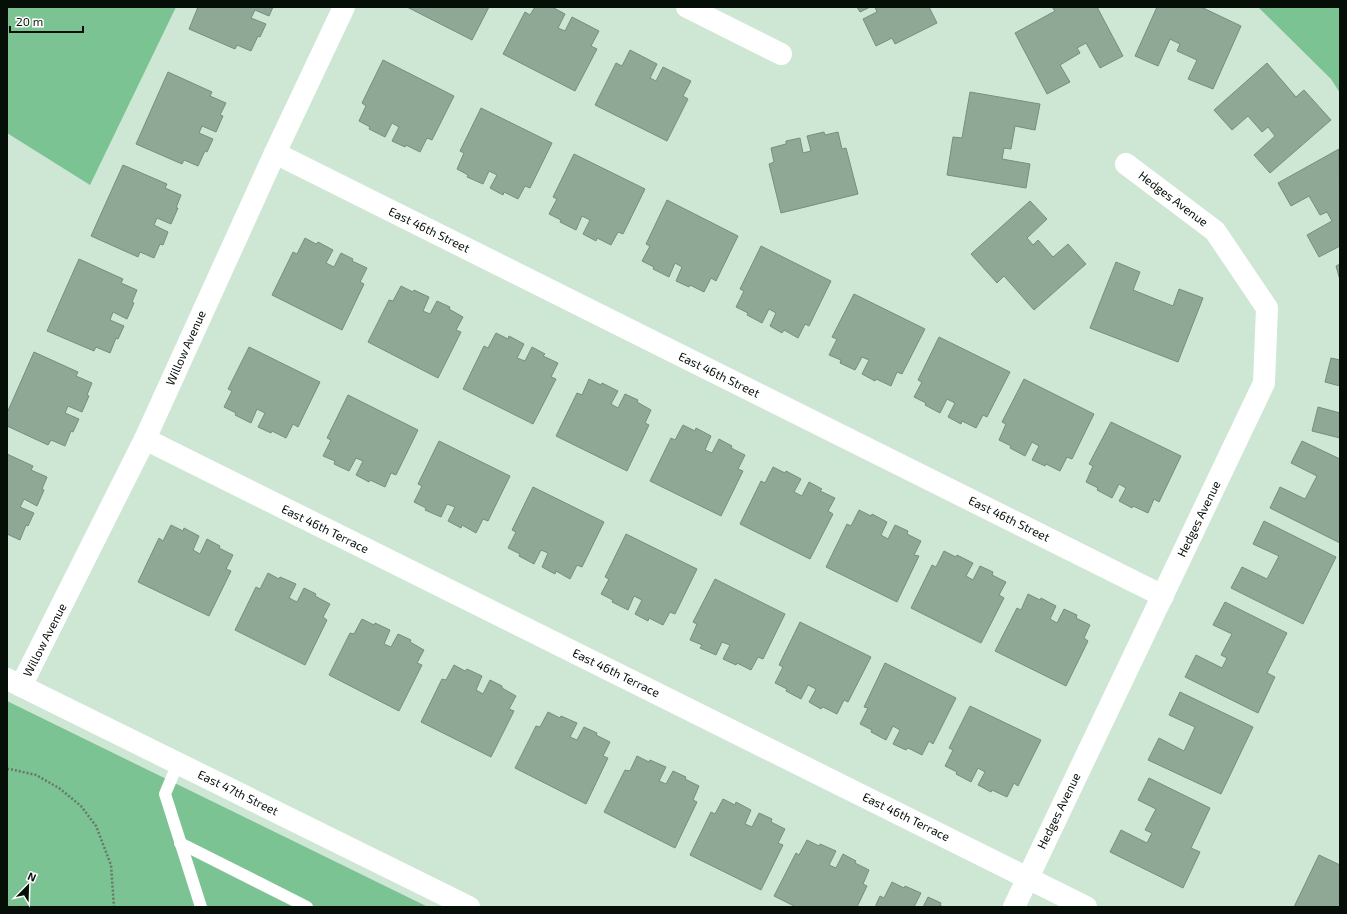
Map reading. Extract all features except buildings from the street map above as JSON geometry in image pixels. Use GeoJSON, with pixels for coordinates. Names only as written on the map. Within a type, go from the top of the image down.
{"type":"FeatureCollection","features":[{"type":"Feature","properties":{"kind":"street","name":"Willow Avenue"},"geometry":{"type":"LineString","coordinates":[[14,683],[145,439],[275,153],[344,7]]}},
{"type":"Feature","properties":{"kind":"street"},"geometry":{"type":"LineString","coordinates":[[687,7],[781,54]]}},
{"type":"Feature","properties":{"kind":"street","name":"East 46th Street"},"geometry":{"type":"LineString","coordinates":[[275,153],[1163,596]]}},
{"type":"Feature","properties":{"kind":"street","name":"Hedges Avenue"},"geometry":{"type":"LineString","coordinates":[[1014,907],[1264,383],[1267,308],[1215,231],[1126,164]]}},
{"type":"Feature","properties":{"kind":"street","name":"East 46th Terrace"},"geometry":{"type":"LineString","coordinates":[[145,439],[1086,907]]}},
{"type":"Feature","properties":{"kind":"street","name":"East 47th Street"},"geometry":{"type":"LineString","coordinates":[[14,683],[469,907]]}},
{"type":"Feature","properties":{"kind":"lane"},"geometry":{"type":"LineString","coordinates":[[178,763],[165,794],[201,907]]}},
{"type":"Feature","properties":{"kind":"lane"},"geometry":{"type":"LineString","coordinates":[[180,843],[307,907]]}},
{"type":"Feature","properties":{"kind":"path"},"geometry":{"type":"LineString","coordinates":[[7,769],[36,775],[59,788],[81,806],[96,826],[111,865],[114,907]]}},
{"type":"Feature","properties":{"kind":"green space"},"geometry":{"type":"Polygon","coordinates":[[[7,7],[176,7],[90,185],[7,133],[7,7]]]}},
{"type":"Feature","properties":{"kind":"green space"},"geometry":{"type":"Polygon","coordinates":[[[1258,7],[1340,7],[1340,93],[1331,79],[1258,7]]]}},
{"type":"Feature","properties":{"kind":"green space"},"geometry":{"type":"Polygon","coordinates":[[[7,701],[428,907],[7,907],[7,701]]]}}]}
